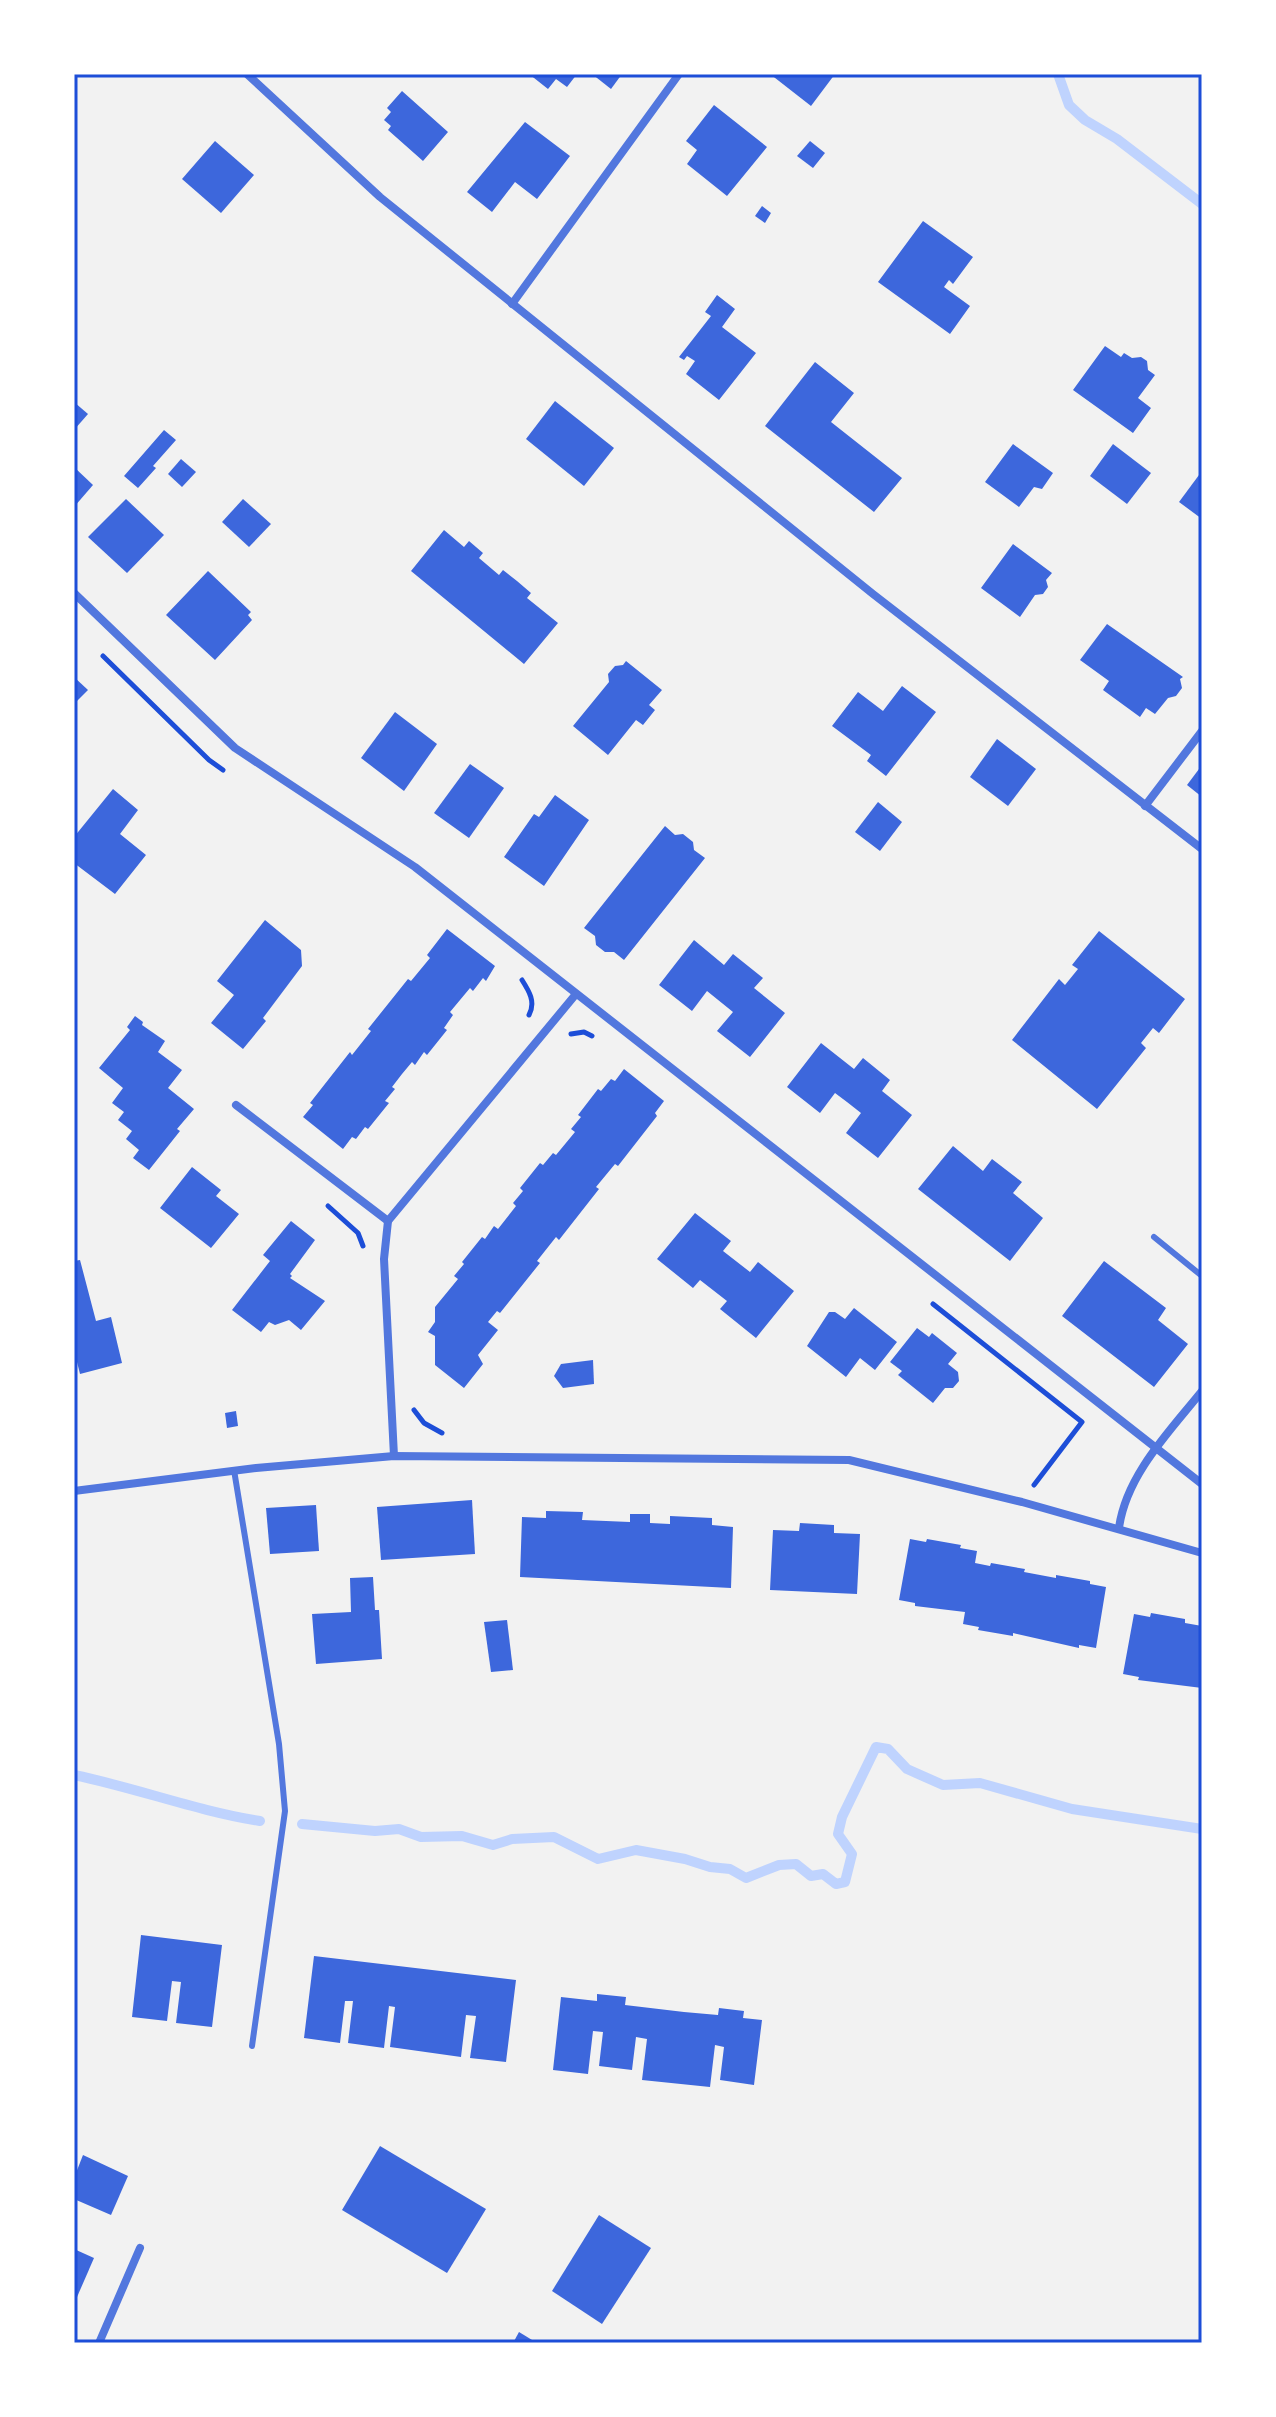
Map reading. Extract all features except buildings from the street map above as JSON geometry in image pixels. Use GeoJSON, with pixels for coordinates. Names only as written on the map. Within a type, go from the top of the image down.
{"type":"FeatureCollection","features":[{"type":"Feature","properties":{"kind":"street"},"geometry":{"type":"LineString","coordinates":[[247,74],[380,197],[873,594],[1202,849]]}},
{"type":"Feature","properties":{"kind":"street"},"geometry":{"type":"LineString","coordinates":[[512,304],[679,74]]}},
{"type":"Feature","properties":{"kind":"street"},"geometry":{"type":"LineString","coordinates":[[74,593],[235,748],[415,867],[1202,1484]]}},
{"type":"Feature","properties":{"kind":"street"},"geometry":{"type":"LineString","coordinates":[[1145,806],[1202,731]]}},
{"type":"Feature","properties":{"kind":"street"},"geometry":{"type":"LineString","coordinates":[[394,1456],[384,1259],[388,1221],[576,994]]}},
{"type":"Feature","properties":{"kind":"street"},"geometry":{"type":"LineString","coordinates":[[236,1105],[388,1221]]}},
{"type":"Feature","properties":{"kind":"street"},"geometry":{"type":"LineString","coordinates":[[1119,1528],[1121,1511],[1130,1491],[1157,1449],[1202,1391]]}},
{"type":"Feature","properties":{"kind":"street"},"geometry":{"type":"LineString","coordinates":[[74,1491],[234,1470],[394,1456],[849,1460],[1022,1502],[1202,1553]]}},
{"type":"Feature","properties":{"kind":"street"},"geometry":{"type":"LineString","coordinates":[[99,2343],[140,2248]]}},
{"type":"Feature","properties":{"kind":"lane"},"geometry":{"type":"LineString","coordinates":[[1154,1237],[1202,1276]]}},
{"type":"Feature","properties":{"kind":"lane"},"geometry":{"type":"LineString","coordinates":[[234,1470],[279,1744],[285,1811],[252,2046]]}},
{"type":"Feature","properties":{"kind":"path"},"geometry":{"type":"LineString","coordinates":[[98,650],[209,760],[229,774]]}},
{"type":"Feature","properties":{"kind":"path"},"geometry":{"type":"LineString","coordinates":[[520,977],[531,993],[531,1010],[524,1022],[540,1037],[555,1047],[567,1035],[584,1032],[601,1039]]}},
{"type":"Feature","properties":{"kind":"path"},"geometry":{"type":"LineString","coordinates":[[320,1200],[358,1233],[363,1244],[363,1259]]}},
{"type":"Feature","properties":{"kind":"path"},"geometry":{"type":"LineString","coordinates":[[931,1303],[1082,1422],[1022,1502]]}},
{"type":"Feature","properties":{"kind":"path"},"geometry":{"type":"LineString","coordinates":[[409,1402],[424,1423],[436,1431],[451,1435]]}},
{"type":"Feature","properties":{"kind":"waterway"},"geometry":{"type":"LineString","coordinates":[[1058,74],[1069,105],[1085,120],[1117,139],[1202,204]]}},
{"type":"Feature","properties":{"kind":"waterway"},"geometry":{"type":"LineString","coordinates":[[302,1824],[375,1831],[399,1829],[421,1837],[462,1836],[493,1845],[512,1839],[554,1837],[598,1859],[636,1850],[730,1869],[746,1878],[779,1865],[796,1864],[811,1876],[823,1874],[836,1884],[845,1882],[852,1854],[838,1834],[842,1817],[876,1747],[888,1749],[907,1769],[943,1785],[980,1783],[1072,1809],[1202,1829]]}},
{"type":"Feature","properties":{"kind":"waterway"},"geometry":{"type":"LineString","coordinates":[[74,1775],[260,1821]]}}]}
